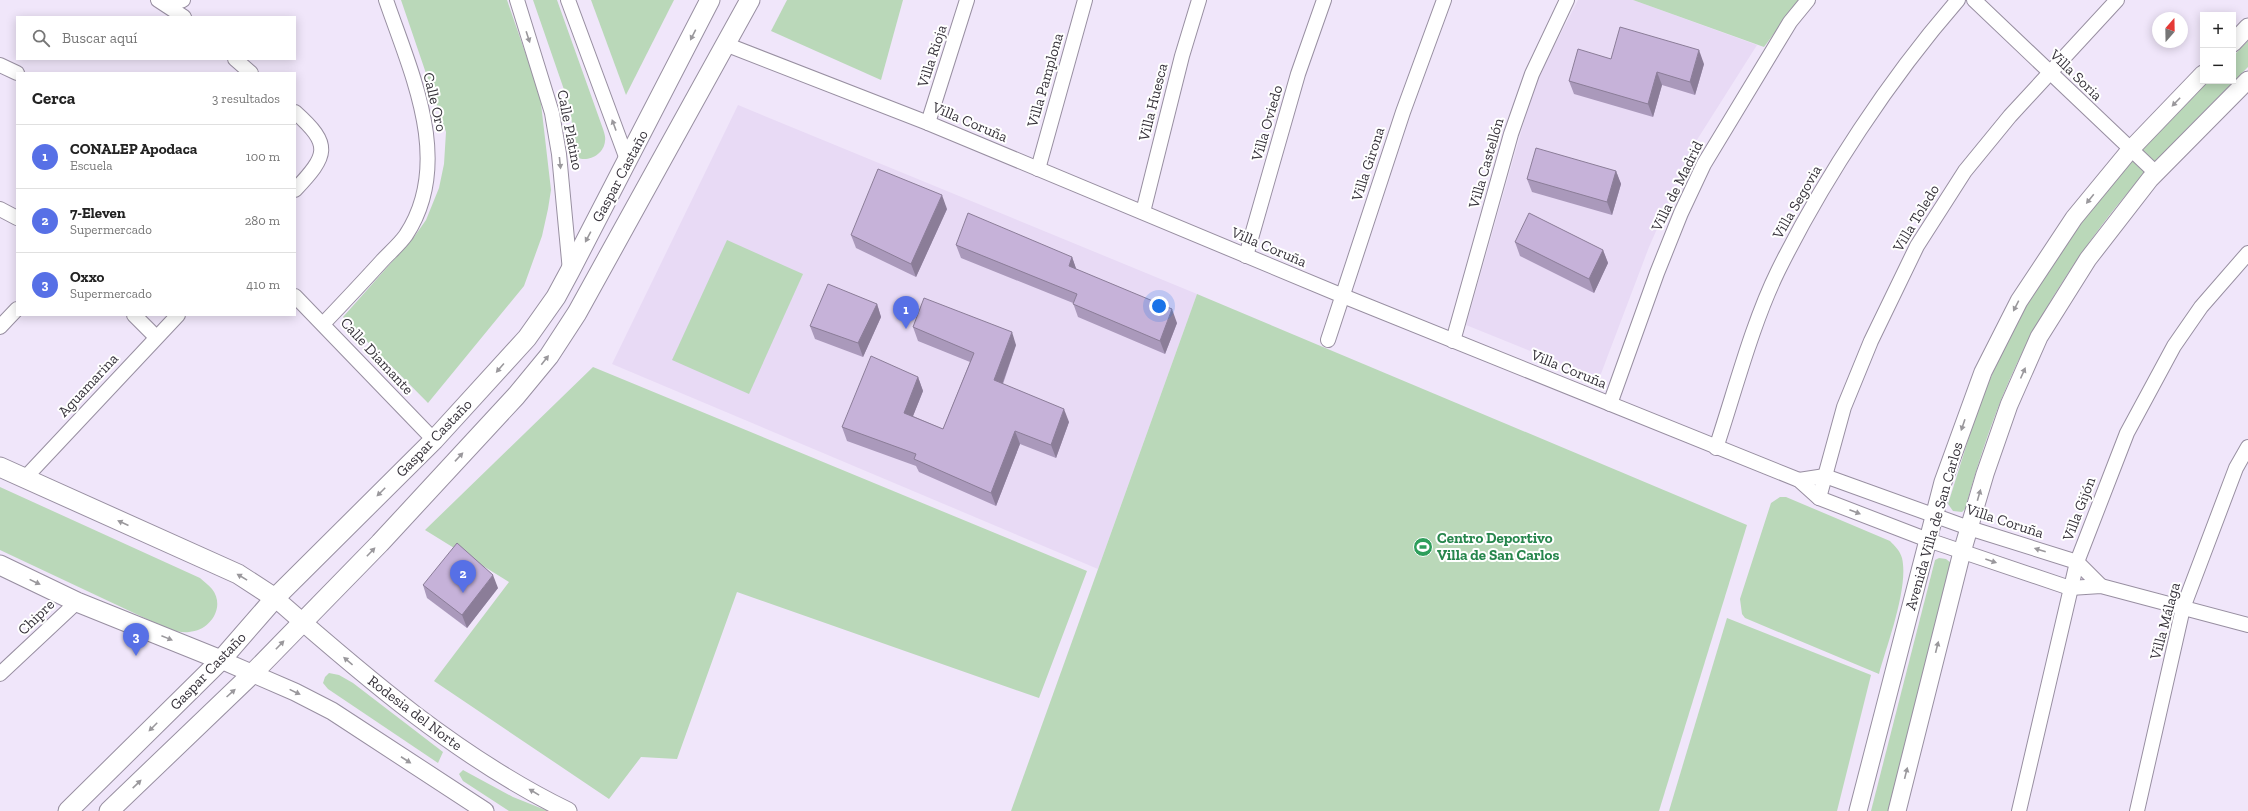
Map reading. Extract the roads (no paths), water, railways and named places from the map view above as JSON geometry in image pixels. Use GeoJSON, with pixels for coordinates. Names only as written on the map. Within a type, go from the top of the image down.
{"type":"FeatureCollection","features":[{"type":"Feature","properties":{"kind":"main road","name":"Gaspar Castaño"},"geometry":{"type":"LineString","coordinates":[[68,811],[221,660],[274,598],[434,440],[527,338],[556,297],[628,162],[710,0]]}},
{"type":"Feature","properties":{"kind":"main road","name":"Gaspar Castaño"},"geometry":{"type":"LineString","coordinates":[[109,811],[253,674],[516,396],[549,356],[577,314],[750,0]]}},
{"type":"Feature","properties":{"kind":"main road"},"geometry":{"type":"LineString","coordinates":[[0,468],[238,574],[274,598]]}},
{"type":"Feature","properties":{"kind":"main road"},"geometry":{"type":"LineString","coordinates":[[0,565],[77,602],[221,660]]}},
{"type":"Feature","properties":{"kind":"street"},"geometry":{"type":"LineString","coordinates":[[162,3],[183,0]]}},
{"type":"Feature","properties":{"kind":"street","name":"Calle Oro"},"geometry":{"type":"LineString","coordinates":[[323,324],[406,235],[419,208],[427,177],[426,134],[420,100],[386,0]]}},
{"type":"Feature","properties":{"kind":"street","name":"Calle Platino"},"geometry":{"type":"LineString","coordinates":[[516,0],[552,113],[560,154],[570,271]]}},
{"type":"Feature","properties":{"kind":"street"},"geometry":{"type":"LineString","coordinates":[[568,0],[628,162]]}},
{"type":"Feature","properties":{"kind":"street","name":"Villa Rioja"},"geometry":{"type":"LineString","coordinates":[[928,123],[967,0]]}},
{"type":"Feature","properties":{"kind":"street","name":"Villa Pamplona"},"geometry":{"type":"LineString","coordinates":[[1038,170],[1085,0]]}},
{"type":"Feature","properties":{"kind":"street","name":"Villa Huesca"},"geometry":{"type":"LineString","coordinates":[[1143,212],[1182,56],[1199,0]]}},
{"type":"Feature","properties":{"kind":"street","name":"Villa Oviedo"},"geometry":{"type":"LineString","coordinates":[[1246,256],[1298,74],[1324,0]]}},
{"type":"Feature","properties":{"kind":"street","name":"Villa Girona"},"geometry":{"type":"LineString","coordinates":[[1328,340],[1403,112],[1444,0]]}},
{"type":"Feature","properties":{"kind":"street","name":"Villa Castellón"},"geometry":{"type":"LineString","coordinates":[[1453,340],[1511,134],[1532,74],[1567,0]]}},
{"type":"Feature","properties":{"kind":"street","name":"Villa de Madrid"},"geometry":{"type":"LineString","coordinates":[[1610,404],[1657,273],[1681,213],[1704,164],[1790,22],[1808,0]]}},
{"type":"Feature","properties":{"kind":"street","name":"Villa Segovia"},"geometry":{"type":"LineString","coordinates":[[1716,448],[1762,310],[1778,272],[1796,237],[1832,175],[1874,109],[1924,39],[1958,0]]}},
{"type":"Feature","properties":{"kind":"street","name":"Villa Soria"},"geometry":{"type":"LineString","coordinates":[[1974,0],[2130,150],[2156,173]]}},
{"type":"Feature","properties":{"kind":"street","name":"Villa Toledo"},"geometry":{"type":"LineString","coordinates":[[1818,498],[1844,407],[1871,341],[1917,246],[1965,171],[2049,72],[2117,0]]}},
{"type":"Feature","properties":{"kind":"street"},"geometry":{"type":"LineString","coordinates":[[162,3],[182,16]]}},
{"type":"Feature","properties":{"kind":"street"},"geometry":{"type":"LineString","coordinates":[[2236,40],[2248,27]]}},
{"type":"Feature","properties":{"kind":"street","name":"Villa Coruña"},"geometry":{"type":"LineString","coordinates":[[725,44],[928,123],[1343,296],[1716,448],[1799,480],[1818,498],[1928,540],[2070,588],[2101,586],[2248,625]]}},
{"type":"Feature","properties":{"kind":"street"},"geometry":{"type":"LineString","coordinates":[[236,60],[249,72]]}},
{"type":"Feature","properties":{"kind":"street"},"geometry":{"type":"LineString","coordinates":[[0,65],[16,73]]}},
{"type":"Feature","properties":{"kind":"street","name":"Avenida Villa de San Carlos"},"geometry":{"type":"LineString","coordinates":[[1858,811],[1943,482],[1983,372],[2018,301],[2074,218],[2130,150],[2200,77]]}},
{"type":"Feature","properties":{"kind":"street"},"geometry":{"type":"LineString","coordinates":[[1897,811],[1962,552],[1985,474],[2009,405],[2039,337],[2088,259],[2156,173],[2248,80]]}},
{"type":"Feature","properties":{"kind":"street"},"geometry":{"type":"LineString","coordinates":[[296,113],[315,130],[321,141],[321,156],[311,173],[296,189]]}},
{"type":"Feature","properties":{"kind":"street"},"geometry":{"type":"LineString","coordinates":[[0,209],[16,217]]}},
{"type":"Feature","properties":{"kind":"street","name":"Villa Gijón"},"geometry":{"type":"LineString","coordinates":[[2019,811],[2077,562],[2127,433],[2174,346],[2201,307],[2248,253]]}},
{"type":"Feature","properties":{"kind":"street","name":"Calle Diamante"},"geometry":{"type":"LineString","coordinates":[[296,297],[434,440]]}},
{"type":"Feature","properties":{"kind":"street"},"geometry":{"type":"LineString","coordinates":[[0,327],[16,309]]}},
{"type":"Feature","properties":{"kind":"street"},"geometry":{"type":"LineString","coordinates":[[135,316],[156,337]]}},
{"type":"Feature","properties":{"kind":"street","name":"Aguamarina"},"geometry":{"type":"LineString","coordinates":[[24,479],[177,316]]}},
{"type":"Feature","properties":{"kind":"street","name":"Villa Málaga"},"geometry":{"type":"LineString","coordinates":[[2137,811],[2183,608],[2236,468],[2248,447]]}},
{"type":"Feature","properties":{"kind":"street","name":"Villa Coruña"},"geometry":{"type":"LineString","coordinates":[[1799,480],[1825,476],[1969,528],[2077,562],[2101,586]]}},
{"type":"Feature","properties":{"kind":"street","name":"Rodesia del Norte"},"geometry":{"type":"LineString","coordinates":[[274,598],[362,673],[461,749],[568,811]]}},
{"type":"Feature","properties":{"kind":"street","name":"Chipre"},"geometry":{"type":"LineString","coordinates":[[0,674],[77,602]]}},
{"type":"Feature","properties":{"kind":"street"},"geometry":{"type":"LineString","coordinates":[[221,660],[295,692],[332,711],[485,811]]}},
{"type":"Feature","properties":{"kind":"place","name":"CONALEP Apodaca"},"geometry":{"type":"Point","coordinates":[906,329]}},
{"type":"Feature","properties":{"kind":"place","name":"Centro Deportivo Villa de San Carlos"},"geometry":{"type":"Point","coordinates":[1423,547]}},
{"type":"Feature","properties":{"kind":"place","name":"7-Eleven"},"geometry":{"type":"Point","coordinates":[463,593]}},
{"type":"Feature","properties":{"kind":"place","name":"Oxxo"},"geometry":{"type":"Point","coordinates":[136,656]}}]}
